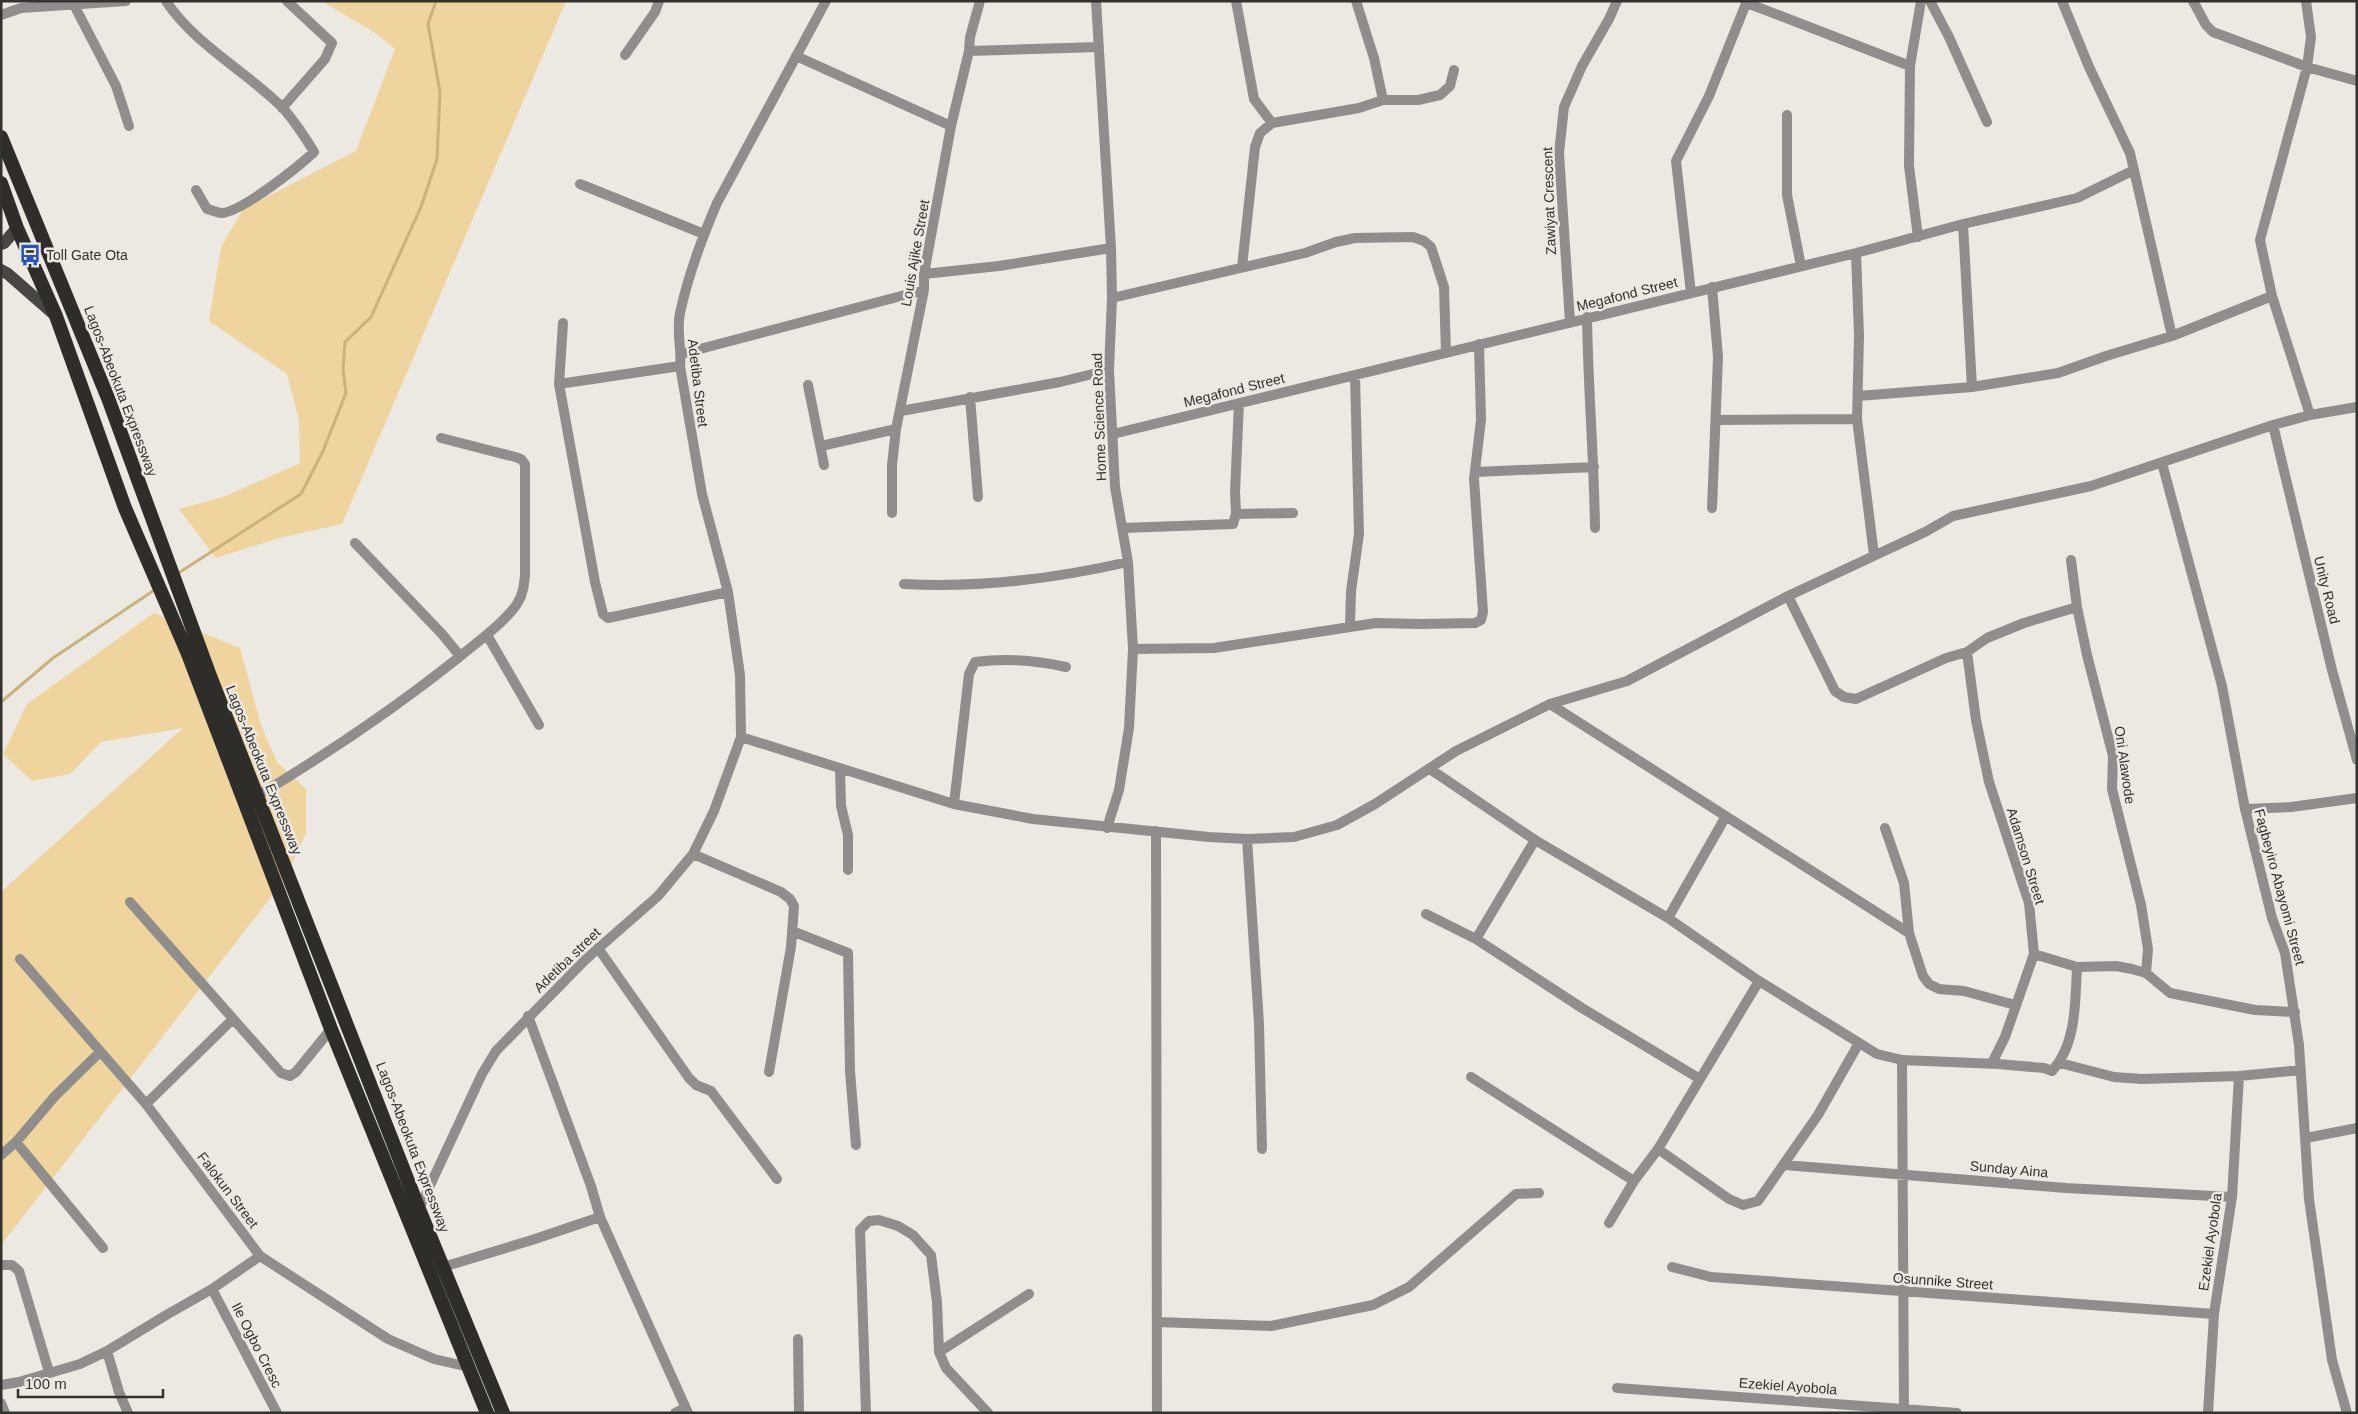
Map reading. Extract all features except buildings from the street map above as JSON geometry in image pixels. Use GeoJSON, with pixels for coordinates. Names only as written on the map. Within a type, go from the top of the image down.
{"type":"FeatureCollection","features":[{"type":"Feature","properties":{"kind":"highway","name":"Lagos-Abeokuta Expressway"},"geometry":{"type":"LineString","coordinates":[[1,137],[108,398],[210,676],[419,1209],[502,1413]]}},
{"type":"Feature","properties":{"kind":"highway","name":"Lagos-Abeokuta Expressway"},"geometry":{"type":"LineString","coordinates":[[1,183],[17,228],[56,316],[126,508],[152,570],[168,602],[331,1029],[487,1413]]}},
{"type":"Feature","properties":{"kind":"highway"},"geometry":{"type":"LineString","coordinates":[[89,406],[108,398]]}},
{"type":"Feature","properties":{"kind":"main road"},"geometry":{"type":"LineString","coordinates":[[1,244],[4,244],[17,228]]}},
{"type":"Feature","properties":{"kind":"main road"},"geometry":{"type":"LineString","coordinates":[[1,270],[56,316]]}},
{"type":"Feature","properties":{"kind":"street"},"geometry":{"type":"LineString","coordinates":[[1,15],[21,8],[126,1]]}},
{"type":"Feature","properties":{"kind":"street"},"geometry":{"type":"LineString","coordinates":[[166,1],[185,25],[282,108],[297,125],[314,152],[250,201],[231,211],[221,213],[207,209],[196,190]]}},
{"type":"Feature","properties":{"kind":"street"},"geometry":{"type":"LineString","coordinates":[[282,108],[325,59],[332,43],[287,1]]}},
{"type":"Feature","properties":{"kind":"street"},"geometry":{"type":"LineString","coordinates":[[625,55],[655,12],[659,1]]}},
{"type":"Feature","properties":{"kind":"street","name":"Adetiba Street"},"geometry":{"type":"LineString","coordinates":[[741,737],[740,675],[728,592],[702,494],[680,366],[681,354],[678,336],[680,313],[704,234],[717,203],[826,1]]}},
{"type":"Feature","properties":{"kind":"street","name":"Louis Ajike Street"},"geometry":{"type":"LineString","coordinates":[[892,513],[892,465],[896,429],[924,290],[924,274],[951,126],[969,51],[970,37],[980,1]]}},
{"type":"Feature","properties":{"kind":"street","name":"Home Science Road"},"geometry":{"type":"LineString","coordinates":[[1096,1],[1111,248],[1112,298],[1109,370],[1115,487],[1128,562],[1133,649],[1129,728],[1119,790],[1107,828]]}},
{"type":"Feature","properties":{"kind":"street"},"geometry":{"type":"LineString","coordinates":[[1236,1],[1254,99],[1272,123]]}},
{"type":"Feature","properties":{"kind":"street"},"geometry":{"type":"LineString","coordinates":[[1356,1],[1374,58],[1383,100]]}},
{"type":"Feature","properties":{"kind":"street","name":"Zawiyat Crescent"},"geometry":{"type":"LineString","coordinates":[[1570,322],[1559,153],[1564,107],[1582,66],[1617,1]]}},
{"type":"Feature","properties":{"kind":"street"},"geometry":{"type":"LineString","coordinates":[[1918,237],[1909,166],[1910,66],[1921,1]]}},
{"type":"Feature","properties":{"kind":"street"},"geometry":{"type":"LineString","coordinates":[[1930,1],[1949,37],[1987,122]]}},
{"type":"Feature","properties":{"kind":"street"},"geometry":{"type":"LineString","coordinates":[[2062,1],[2089,67],[2130,153],[2172,336]]}},
{"type":"Feature","properties":{"kind":"street"},"geometry":{"type":"LineString","coordinates":[[2193,1],[2206,25],[2213,32],[2307,67],[2357,81]]}},
{"type":"Feature","properties":{"kind":"street"},"geometry":{"type":"LineString","coordinates":[[2306,1],[2311,37],[2307,67],[2260,240],[2272,296],[2310,415]]}},
{"type":"Feature","properties":{"kind":"street"},"geometry":{"type":"LineString","coordinates":[[1691,293],[1676,162],[1709,96],[1747,2],[1910,66]]}},
{"type":"Feature","properties":{"kind":"street"},"geometry":{"type":"LineString","coordinates":[[74,5],[116,86],[129,126]]}},
{"type":"Feature","properties":{"kind":"street"},"geometry":{"type":"LineString","coordinates":[[969,51],[1099,47]]}},
{"type":"Feature","properties":{"kind":"street"},"geometry":{"type":"LineString","coordinates":[[796,56],[951,126]]}},
{"type":"Feature","properties":{"kind":"street"},"geometry":{"type":"LineString","coordinates":[[1242,267],[1255,147],[1260,133],[1272,123],[1359,108],[1383,100],[1418,100],[1440,95],[1450,86],[1454,70]]}},
{"type":"Feature","properties":{"kind":"street"},"geometry":{"type":"LineString","coordinates":[[1787,115],[1787,195],[1801,266]]}},
{"type":"Feature","properties":{"kind":"street","name":"Megafond Street"},"geometry":{"type":"LineString","coordinates":[[1112,434],[1856,253],[1963,224],[2077,198],[2134,170]]}},
{"type":"Feature","properties":{"kind":"street"},"geometry":{"type":"LineString","coordinates":[[580,184],[704,234]]}},
{"type":"Feature","properties":{"kind":"street"},"geometry":{"type":"LineString","coordinates":[[1963,224],[1972,387]]}},
{"type":"Feature","properties":{"kind":"street"},"geometry":{"type":"LineString","coordinates":[[1112,298],[1304,254],[1336,242],[1355,238],[1412,237],[1424,241],[1431,247],[1444,287],[1446,352]]}},
{"type":"Feature","properties":{"kind":"street"},"geometry":{"type":"LineString","coordinates":[[924,274],[999,266],[1111,248]]}},
{"type":"Feature","properties":{"kind":"street"},"geometry":{"type":"LineString","coordinates":[[1856,253],[1860,336],[1857,419],[1874,555]]}},
{"type":"Feature","properties":{"kind":"street"},"geometry":{"type":"LineString","coordinates":[[1712,287],[1718,357],[1712,508]]}},
{"type":"Feature","properties":{"kind":"street"},"geometry":{"type":"LineString","coordinates":[[681,354],[924,290]]}},
{"type":"Feature","properties":{"kind":"street"},"geometry":{"type":"LineString","coordinates":[[1858,396],[1972,387],[2058,373],[2172,336],[2272,296]]}},
{"type":"Feature","properties":{"kind":"street"},"geometry":{"type":"LineString","coordinates":[[1587,317],[1588,383],[1592,419],[1595,528]]}},
{"type":"Feature","properties":{"kind":"street"},"geometry":{"type":"LineString","coordinates":[[563,323],[558,371],[591,564],[603,614],[608,618],[728,592]]}},
{"type":"Feature","properties":{"kind":"street"},"geometry":{"type":"LineString","coordinates":[[1133,649],[1214,648],[1376,623],[1475,623],[1481,620],[1483,612],[1475,472],[1481,420],[1479,344]]}},
{"type":"Feature","properties":{"kind":"street"},"geometry":{"type":"LineString","coordinates":[[560,384],[680,366]]}},
{"type":"Feature","properties":{"kind":"street"},"geometry":{"type":"LineString","coordinates":[[901,411],[1060,382],[1109,370]]}},
{"type":"Feature","properties":{"kind":"street"},"geometry":{"type":"LineString","coordinates":[[1350,626],[1351,591],[1359,534],[1355,375]]}},
{"type":"Feature","properties":{"kind":"street"},"geometry":{"type":"LineString","coordinates":[[808,386],[824,465]]}},
{"type":"Feature","properties":{"kind":"street"},"geometry":{"type":"LineString","coordinates":[[970,397],[978,497]]}},
{"type":"Feature","properties":{"kind":"street"},"geometry":{"type":"LineString","coordinates":[[1123,528],[1224,526],[1233,524],[1236,514],[1235,492],[1239,403]]}},
{"type":"Feature","properties":{"kind":"street"},"geometry":{"type":"LineString","coordinates":[[741,737],[954,804],[1033,819],[1107,828],[1247,839],[1294,837],[1337,825],[1376,804],[1456,751],[1550,704],[1627,681],[1788,596],[1925,532],[1954,516],[2091,486],[2273,425],[2310,415],[2357,407]]}},
{"type":"Feature","properties":{"kind":"street"},"geometry":{"type":"LineString","coordinates":[[1716,420],[1857,419]]}},
{"type":"Feature","properties":{"kind":"street","name":"Unity Road"},"geometry":{"type":"LineString","coordinates":[[2273,425],[2332,670],[2357,760]]}},
{"type":"Feature","properties":{"kind":"street"},"geometry":{"type":"LineString","coordinates":[[821,446],[896,429]]}},
{"type":"Feature","properties":{"kind":"street"},"geometry":{"type":"LineString","coordinates":[[257,796],[325,756],[416,692],[487,634],[517,604],[523,591],[525,464],[521,459],[515,457],[441,438]]}},
{"type":"Feature","properties":{"kind":"street","name":"Fagbeyiro Abayomi Street"},"geometry":{"type":"LineString","coordinates":[[2162,463],[2222,686],[2245,809],[2272,918],[2285,953],[2301,1070],[2309,1199],[2331,1350],[2347,1413]]}},
{"type":"Feature","properties":{"kind":"street"},"geometry":{"type":"LineString","coordinates":[[1475,472],[1594,467]]}},
{"type":"Feature","properties":{"kind":"street"},"geometry":{"type":"LineString","coordinates":[[1236,514],[1293,513]]}},
{"type":"Feature","properties":{"kind":"street"},"geometry":{"type":"LineString","coordinates":[[355,543],[442,634],[460,656]]}},
{"type":"Feature","properties":{"kind":"street","name":"Oni Alawode"},"geometry":{"type":"LineString","coordinates":[[2071,560],[2077,607],[2113,756],[2112,789],[2141,905],[2148,949],[2146,974]]}},
{"type":"Feature","properties":{"kind":"street"},"geometry":{"type":"LineString","coordinates":[[904,584],[940,586],[1005,583],[1087,572],[1128,562]]}},
{"type":"Feature","properties":{"kind":"street"},"geometry":{"type":"LineString","coordinates":[[1788,596],[1835,692],[1844,697],[1856,699],[1946,658],[1967,652],[1987,638],[2024,623],[2077,607]]}},
{"type":"Feature","properties":{"kind":"street"},"geometry":{"type":"LineString","coordinates":[[487,634],[539,725]]}},
{"type":"Feature","properties":{"kind":"street","name":"Adamson Street"},"geometry":{"type":"LineString","coordinates":[[1967,652],[1976,720],[1988,782],[2029,903],[2034,954],[2005,1037],[1992,1063]]}},
{"type":"Feature","properties":{"kind":"street"},"geometry":{"type":"LineString","coordinates":[[954,804],[969,674],[975,662],[998,659],[1029,660],[1066,667]]}},
{"type":"Feature","properties":{"kind":"street"},"geometry":{"type":"LineString","coordinates":[[1550,704],[1909,933]]}},
{"type":"Feature","properties":{"kind":"street","name":"Adetiba street"},"geometry":{"type":"LineString","coordinates":[[419,1209],[482,1074],[496,1051],[528,1016],[598,948],[658,896],[693,854],[714,812],[741,737]]}},
{"type":"Feature","properties":{"kind":"street"},"geometry":{"type":"LineString","coordinates":[[840,768],[840,806],[848,835],[848,870]]}},
{"type":"Feature","properties":{"kind":"street"},"geometry":{"type":"LineString","coordinates":[[1430,769],[1535,840],[1668,918],[1759,981],[1877,1054],[1902,1060],[1992,1063],[2044,1068],[2052,1071],[2060,1063],[2073,1026],[2077,966]]}},
{"type":"Feature","properties":{"kind":"street"},"geometry":{"type":"LineString","coordinates":[[2245,809],[2291,807],[2357,798]]}},
{"type":"Feature","properties":{"kind":"street"},"geometry":{"type":"LineString","coordinates":[[1668,918],[1726,816]]}},
{"type":"Feature","properties":{"kind":"street"},"geometry":{"type":"LineString","coordinates":[[1885,828],[1904,883],[1909,933],[1923,976],[1929,984],[1939,989],[1964,991],[2015,1005]]}},
{"type":"Feature","properties":{"kind":"street"},"geometry":{"type":"LineString","coordinates":[[1156,831],[1157,1413]]}},
{"type":"Feature","properties":{"kind":"street"},"geometry":{"type":"LineString","coordinates":[[1247,839],[1259,1024],[1262,1149]]}},
{"type":"Feature","properties":{"kind":"street"},"geometry":{"type":"LineString","coordinates":[[1476,939],[1535,840]]}},
{"type":"Feature","properties":{"kind":"street"},"geometry":{"type":"LineString","coordinates":[[693,854],[781,892],[790,899],[794,906],[778,1029],[769,1072]]}},
{"type":"Feature","properties":{"kind":"street"},"geometry":{"type":"LineString","coordinates":[[130,902],[281,1073],[290,1076],[296,1072],[331,1029]]}},
{"type":"Feature","properties":{"kind":"street"},"geometry":{"type":"LineString","coordinates":[[1426,914],[1476,939],[1582,1008],[1700,1079]]}},
{"type":"Feature","properties":{"kind":"street"},"geometry":{"type":"LineString","coordinates":[[792,931],[848,953],[850,1071],[856,1145]]}},
{"type":"Feature","properties":{"kind":"street"},"geometry":{"type":"LineString","coordinates":[[598,948],[689,1078],[696,1085],[711,1091],[777,1179]]}},
{"type":"Feature","properties":{"kind":"street"},"geometry":{"type":"LineString","coordinates":[[2034,954],[2077,966],[2116,966],[2146,974],[2170,993],[2254,1010],[2294,1012]]}},
{"type":"Feature","properties":{"kind":"street","name":"Falokun Street"},"geometry":{"type":"LineString","coordinates":[[20,959],[146,1104],[260,1256],[388,1338],[434,1359],[469,1367]]}},
{"type":"Feature","properties":{"kind":"street"},"geometry":{"type":"LineString","coordinates":[[1608,1224],[1634,1181],[1658,1149],[1759,981]]}},
{"type":"Feature","properties":{"kind":"street"},"geometry":{"type":"LineString","coordinates":[[528,1016],[592,1186],[600,1217],[687,1410],[675,1413]]}},
{"type":"Feature","properties":{"kind":"street"},"geometry":{"type":"LineString","coordinates":[[146,1104],[233,1019]]}},
{"type":"Feature","properties":{"kind":"street"},"geometry":{"type":"LineString","coordinates":[[1658,1149],[1729,1198],[1743,1205],[1758,1201],[1785,1165],[1818,1115],[1859,1043]]}},
{"type":"Feature","properties":{"kind":"street"},"geometry":{"type":"LineString","coordinates":[[1,1154],[16,1142],[55,1096],[100,1052]]}},
{"type":"Feature","properties":{"kind":"street"},"geometry":{"type":"LineString","coordinates":[[1902,1060],[1904,1410]]}},
{"type":"Feature","properties":{"kind":"street"},"geometry":{"type":"LineString","coordinates":[[2060,1063],[2114,1077],[2142,1079],[2239,1076],[2301,1070]]}},
{"type":"Feature","properties":{"kind":"street","name":"Ezekiel Ayobola"},"geometry":{"type":"LineString","coordinates":[[2208,1413],[2214,1314],[2232,1197],[2239,1076]]}},
{"type":"Feature","properties":{"kind":"street"},"geometry":{"type":"LineString","coordinates":[[1471,1077],[1634,1181]]}},
{"type":"Feature","properties":{"kind":"street"},"geometry":{"type":"LineString","coordinates":[[2306,1138],[2357,1128]]}},
{"type":"Feature","properties":{"kind":"street"},"geometry":{"type":"LineString","coordinates":[[16,1142],[103,1248]]}},
{"type":"Feature","properties":{"kind":"street","name":"Sunday Aina"},"geometry":{"type":"LineString","coordinates":[[1785,1165],[1837,1171],[1903,1174],[2066,1188],[2232,1197]]}},
{"type":"Feature","properties":{"kind":"street"},"geometry":{"type":"LineString","coordinates":[[1157,1322],[1271,1326],[1373,1305],[1409,1287],[1516,1194],[1538,1193]]}},
{"type":"Feature","properties":{"kind":"street"},"geometry":{"type":"LineString","coordinates":[[443,1267],[600,1217]]}},
{"type":"Feature","properties":{"kind":"street"},"geometry":{"type":"LineString","coordinates":[[866,1413],[860,1230],[869,1221],[879,1220],[898,1226],[913,1235],[931,1255],[937,1302],[939,1352],[946,1368],[988,1413]]}},
{"type":"Feature","properties":{"kind":"street"},"geometry":{"type":"LineString","coordinates":[[1,1385],[19,1382],[80,1364],[107,1351],[212,1289],[260,1256]]}},
{"type":"Feature","properties":{"kind":"street"},"geometry":{"type":"LineString","coordinates":[[1,1265],[12,1265],[18,1271],[49,1372]]}},
{"type":"Feature","properties":{"kind":"street","name":"Osunnike Street"},"geometry":{"type":"LineString","coordinates":[[1672,1267],[1711,1277],[1904,1293],[2214,1314]]}},
{"type":"Feature","properties":{"kind":"street","name":"Ile Ogbo Cresc"},"geometry":{"type":"LineString","coordinates":[[212,1289],[277,1413]]}},
{"type":"Feature","properties":{"kind":"street"},"geometry":{"type":"LineString","coordinates":[[939,1352],[1029,1294]]}},
{"type":"Feature","properties":{"kind":"street"},"geometry":{"type":"LineString","coordinates":[[798,1339],[799,1413]]}},
{"type":"Feature","properties":{"kind":"street"},"geometry":{"type":"LineString","coordinates":[[107,1351],[119,1392],[128,1413]]}},
{"type":"Feature","properties":{"kind":"street","name":"Ezekiel Ayobola"},"geometry":{"type":"LineString","coordinates":[[1617,1388],[1958,1413]]}},
{"type":"Feature","properties":{"kind":"street"},"geometry":{"type":"LineString","coordinates":[[1,1404],[5,1413]]}},
{"type":"Feature","properties":{"kind":"shaded area"},"geometry":{"type":"Polygon","coordinates":[[[321,1],[566,1],[342,524],[279,538],[216,558],[179,509],[226,496],[300,463],[299,420],[287,374],[209,321],[221,247],[243,209],[356,151],[395,49],[374,32],[321,1]]]}},
{"type":"Feature","properties":{"kind":"shaded area"},"geometry":{"type":"Polygon","coordinates":[[[154,613],[240,648],[261,725],[277,762],[306,789],[306,833],[285,879],[1,1245],[1,892],[183,728],[101,742],[70,774],[32,781],[3,754],[27,704],[154,613]]]}},
{"type":"Feature","properties":{"kind":"waterway"},"geometry":{"type":"LineString","coordinates":[[177,574],[301,494],[323,451],[346,393],[343,369],[345,342],[371,317],[421,207],[437,159],[440,92],[428,24],[436,1]]}},
{"type":"Feature","properties":{"kind":"waterway"},"geometry":{"type":"LineString","coordinates":[[1,702],[53,658],[156,589]]}},
{"type":"Feature","properties":{"kind":"place","name":"Toll Gate Ota"},"geometry":{"type":"Point","coordinates":[30,255]}}]}
